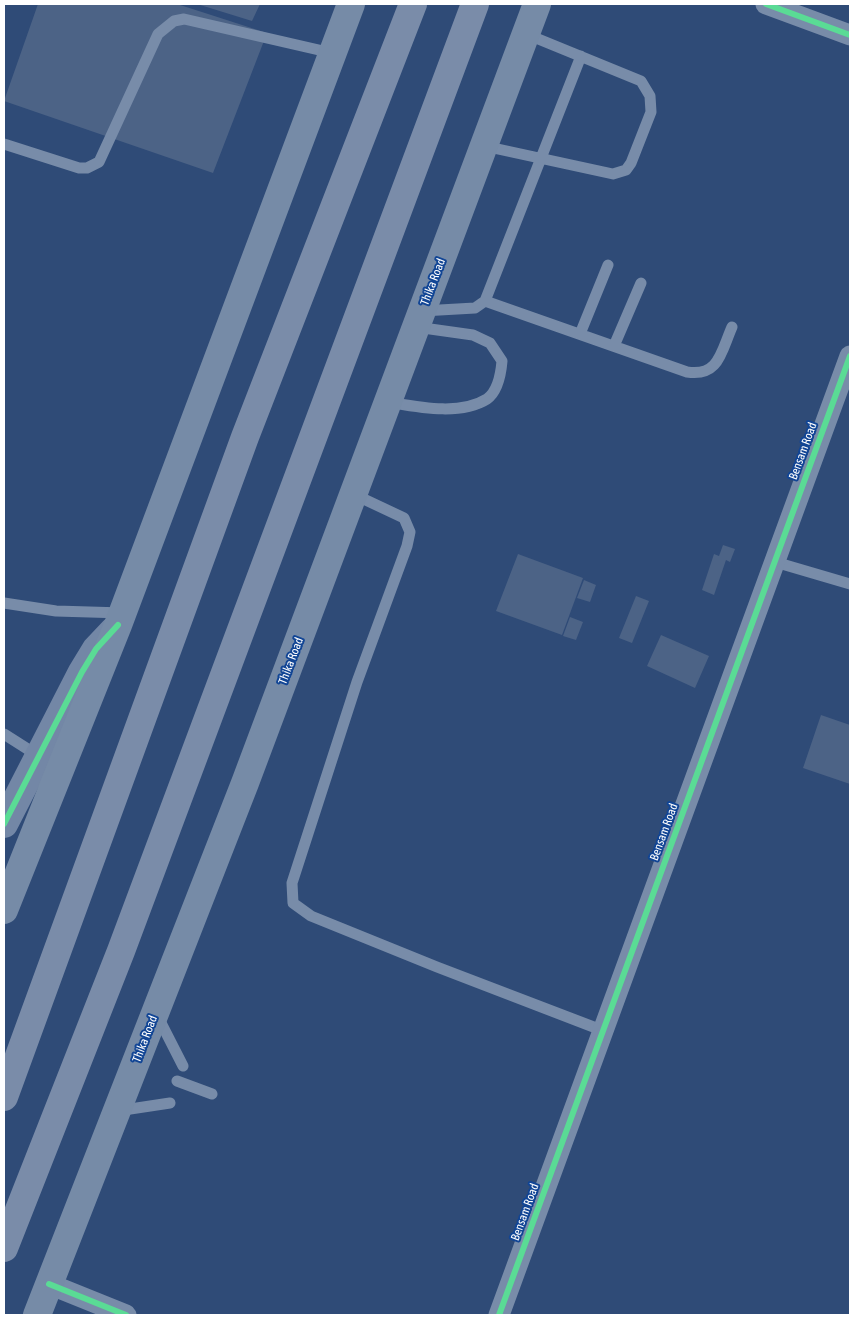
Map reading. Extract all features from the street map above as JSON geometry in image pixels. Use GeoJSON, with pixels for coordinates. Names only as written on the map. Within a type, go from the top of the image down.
{"type":"FeatureCollection","features":[{"type":"Feature","properties":{"kind":"highway"},"geometry":{"type":"LineString","coordinates":[[4,1097],[245,437],[413,4]]}},
{"type":"Feature","properties":{"kind":"highway"},"geometry":{"type":"LineString","coordinates":[[4,1248],[122,952],[475,4]]}},
{"type":"Feature","properties":{"kind":"main road"},"geometry":{"type":"LineString","coordinates":[[4,910],[120,619],[350,4]]}},
{"type":"Feature","properties":{"kind":"main road","name":"Thika Road"},"geometry":{"type":"LineString","coordinates":[[38,1315],[156,1012],[537,4]]}},
{"type":"Feature","properties":{"kind":"street"},"geometry":{"type":"LineString","coordinates":[[766,4],[850,35]]}},
{"type":"Feature","properties":{"kind":"street","name":"Bensam Road"},"geometry":{"type":"LineString","coordinates":[[500,1315],[850,356]]}},
{"type":"Feature","properties":{"kind":"street"},"geometry":{"type":"LineString","coordinates":[[4,824],[37,755],[96,649],[120,619]]}},
{"type":"Feature","properties":{"kind":"street"},"geometry":{"type":"LineString","coordinates":[[49,1284],[126,1315]]}},
{"type":"Feature","properties":{"kind":"lane"},"geometry":{"type":"LineString","coordinates":[[4,144],[79,168],[94,166],[99,162],[158,34],[174,21],[184,19],[332,53]]}},
{"type":"Feature","properties":{"kind":"lane"},"geometry":{"type":"LineString","coordinates":[[484,146],[614,174],[620,173],[631,163],[651,112],[650,96],[641,81],[526,34]]}},
{"type":"Feature","properties":{"kind":"lane"},"geometry":{"type":"LineString","coordinates":[[419,319],[475,308],[485,301],[581,56]]}},
{"type":"Feature","properties":{"kind":"lane"},"geometry":{"type":"LineString","coordinates":[[580,334],[608,265]]}},
{"type":"Feature","properties":{"kind":"lane"},"geometry":{"type":"LineString","coordinates":[[614,346],[641,283]]}},
{"type":"Feature","properties":{"kind":"lane"},"geometry":{"type":"LineString","coordinates":[[485,301],[687,372],[699,374],[709,372],[716,364],[732,327]]}},
{"type":"Feature","properties":{"kind":"lane"},"geometry":{"type":"LineString","coordinates":[[388,402],[431,408],[467,407],[488,398],[500,379],[502,361],[490,343],[473,335],[419,319]]}},
{"type":"Feature","properties":{"kind":"lane"},"geometry":{"type":"LineString","coordinates":[[353,494],[404,518],[410,532],[407,546],[357,682],[292,883],[293,903],[311,916],[604,1031]]}},
{"type":"Feature","properties":{"kind":"lane"},"geometry":{"type":"LineString","coordinates":[[775,562],[850,584]]}},
{"type":"Feature","properties":{"kind":"lane"},"geometry":{"type":"LineString","coordinates":[[4,603],[56,612],[120,619]]}},
{"type":"Feature","properties":{"kind":"lane"},"geometry":{"type":"LineString","coordinates":[[4,734],[37,755]]}},
{"type":"Feature","properties":{"kind":"lane"},"geometry":{"type":"LineString","coordinates":[[156,1012],[183,1066]]}},
{"type":"Feature","properties":{"kind":"lane"},"geometry":{"type":"LineString","coordinates":[[177,1081],[212,1094]]}},
{"type":"Feature","properties":{"kind":"lane"},"geometry":{"type":"LineString","coordinates":[[116,1111],[170,1103]]}},
{"type":"Feature","properties":{"kind":"building"},"geometry":{"type":"Polygon","coordinates":[[[38,4],[177,4],[267,33],[213,173],[4,101],[38,4]]]}},
{"type":"Feature","properties":{"kind":"building"},"geometry":{"type":"Polygon","coordinates":[[[197,4],[260,4],[252,21],[197,4]]]}},
{"type":"Feature","properties":{"kind":"building"},"geometry":{"type":"Polygon","coordinates":[[[723,545],[735,549],[730,562],[726,560],[714,595],[702,590],[714,554],[719,556],[723,545]]]}},
{"type":"Feature","properties":{"kind":"building"},"geometry":{"type":"Polygon","coordinates":[[[518,554],[583,578],[562,635],[496,611],[518,554]]]}},
{"type":"Feature","properties":{"kind":"building"},"geometry":{"type":"Polygon","coordinates":[[[584,580],[596,585],[590,602],[577,598],[584,580]]]}},
{"type":"Feature","properties":{"kind":"building"},"geometry":{"type":"Polygon","coordinates":[[[636,596],[649,601],[632,643],[619,638],[636,596]]]}},
{"type":"Feature","properties":{"kind":"building"},"geometry":{"type":"Polygon","coordinates":[[[570,617],[583,622],[576,640],[563,636],[570,617]]]}},
{"type":"Feature","properties":{"kind":"building"},"geometry":{"type":"Polygon","coordinates":[[[661,635],[709,656],[695,688],[647,666],[661,635]]]}},
{"type":"Feature","properties":{"kind":"building"},"geometry":{"type":"Polygon","coordinates":[[[821,715],[850,725],[850,784],[803,768],[821,715]]]}},
{"type":"Feature","properties":{"kind":"cycle path"},"geometry":{"type":"LineString","coordinates":[[766,4],[850,35]]}},
{"type":"Feature","properties":{"kind":"cycle path"},"geometry":{"type":"LineString","coordinates":[[499,1315],[850,356]]}},
{"type":"Feature","properties":{"kind":"cycle path"},"geometry":{"type":"LineString","coordinates":[[4,824],[82,672],[96,649],[118,625]]}},
{"type":"Feature","properties":{"kind":"cycle path"},"geometry":{"type":"LineString","coordinates":[[49,1284],[126,1315]]}}]}
